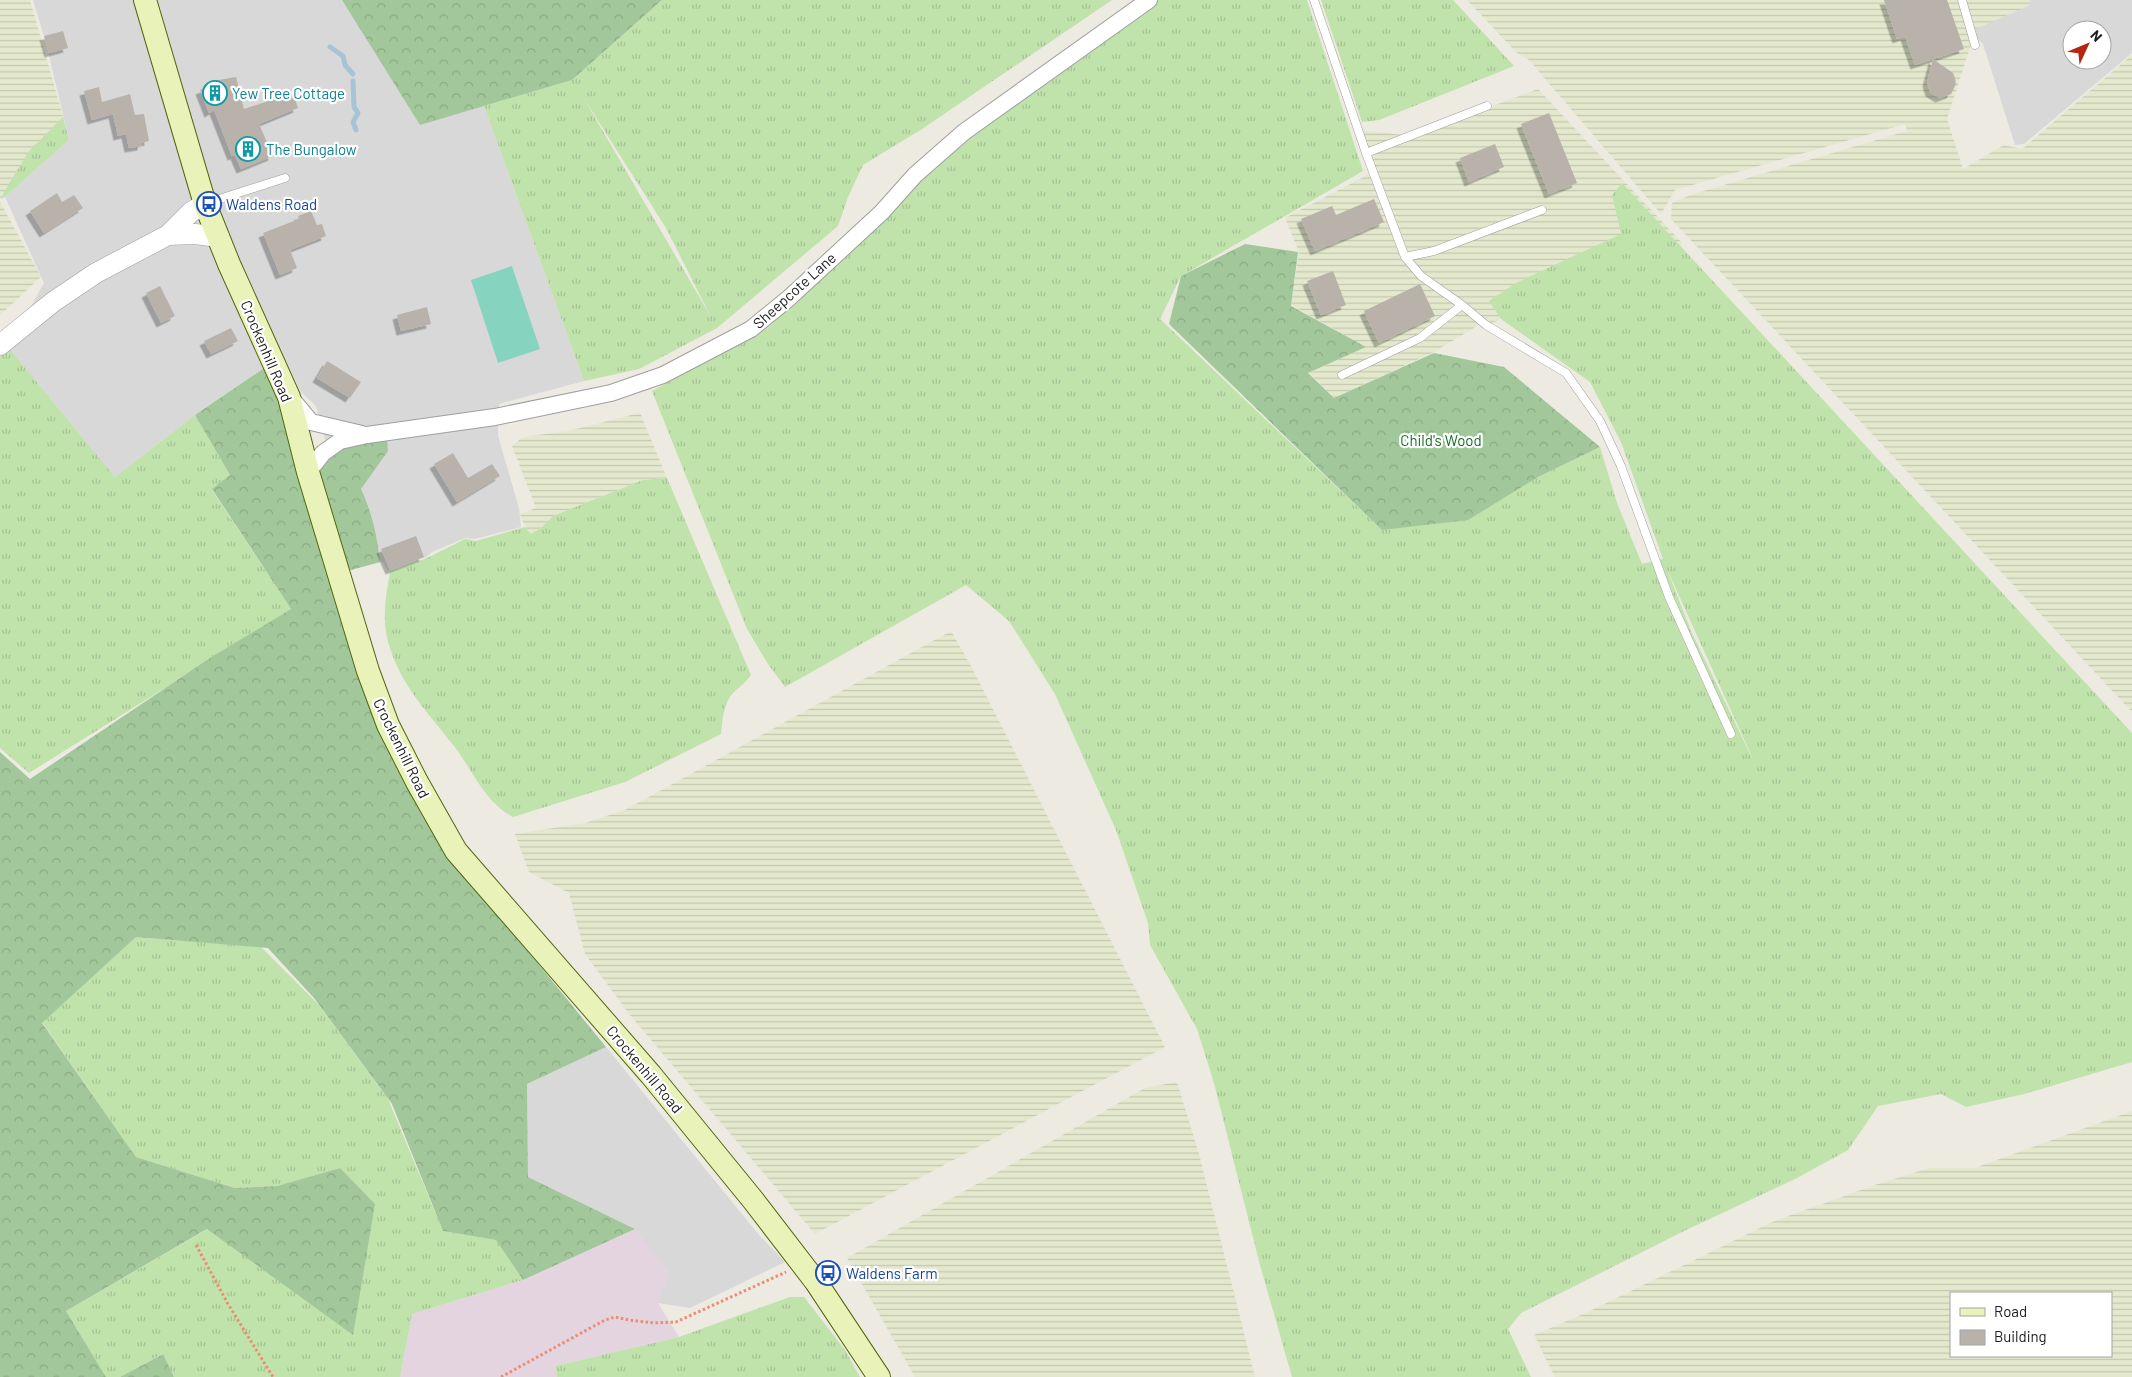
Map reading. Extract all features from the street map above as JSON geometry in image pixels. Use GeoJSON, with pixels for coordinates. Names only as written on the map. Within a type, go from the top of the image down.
{"type":"FeatureCollection","features":[{"type":"Feature","properties":{"kind":"main road","name":"Crockenhill Road"},"geometry":{"type":"LineString","coordinates":[[145,0],[205,204],[229,264],[289,397],[308,472],[365,662],[388,725],[456,851],[651,1075],[802,1263],[879,1377]]}},
{"type":"Feature","properties":{"kind":"street","name":"Sheepcote Lane"},"geometry":{"type":"LineString","coordinates":[[308,472],[322,453],[340,441],[366,435],[496,417],[611,393],[663,375],[709,353],[751,329],[790,298],[882,212],[915,175],[964,132],[1149,0]]}},
{"type":"Feature","properties":{"kind":"street"},"geometry":{"type":"LineString","coordinates":[[0,345],[53,302],[96,273],[168,235],[191,212],[205,204]]}},
{"type":"Feature","properties":{"kind":"street"},"geometry":{"type":"LineString","coordinates":[[168,235],[195,234],[219,237]]}},
{"type":"Feature","properties":{"kind":"street","name":"Sheepcote Lane"},"geometry":{"type":"LineString","coordinates":[[289,397],[311,422],[366,435]]}},
{"type":"Feature","properties":{"kind":"lane"},"geometry":{"type":"LineString","coordinates":[[1314,0],[1366,153],[1405,257],[1421,276],[1462,305],[1486,325],[1566,373],[1600,421],[1621,466],[1669,597],[1731,734]]}},
{"type":"Feature","properties":{"kind":"lane"},"geometry":{"type":"LineString","coordinates":[[1962,0],[1975,45]]}},
{"type":"Feature","properties":{"kind":"lane"},"geometry":{"type":"LineString","coordinates":[[1366,153],[1486,106]]}},
{"type":"Feature","properties":{"kind":"lane"},"geometry":{"type":"LineString","coordinates":[[205,204],[285,178]]}},
{"type":"Feature","properties":{"kind":"lane"},"geometry":{"type":"LineString","coordinates":[[1405,257],[1434,251],[1542,210]]}},
{"type":"Feature","properties":{"kind":"lane"},"geometry":{"type":"LineString","coordinates":[[1342,375],[1420,338],[1462,305]]}},
{"type":"Feature","properties":{"kind":"path"},"geometry":{"type":"LineString","coordinates":[[196,1245],[228,1304],[274,1377]]}},
{"type":"Feature","properties":{"kind":"path"},"geometry":{"type":"LineString","coordinates":[[501,1377],[605,1320],[615,1317],[654,1323],[676,1322],[772,1279],[802,1263]]}},
{"type":"Feature","properties":{"kind":"shaded area"},"geometry":{"type":"Polygon","coordinates":[[[33,0],[342,0],[352,14],[484,106],[584,381],[499,404],[498,436],[519,508],[521,527],[475,539],[465,538],[432,552],[426,557],[388,571],[383,562],[346,568],[331,461],[316,406],[301,392],[279,347],[270,364],[195,415],[115,477],[8,347],[44,283],[5,197],[69,140],[46,43],[33,0]]]}},
{"type":"Feature","properties":{"kind":"shaded area"},"geometry":{"type":"Polygon","coordinates":[[[1966,0],[2132,0],[2132,53],[2112,70],[2112,20],[2062,20],[2062,70],[2112,70],[2024,144],[2015,145],[1983,44],[1977,39],[1966,0]]]}},
{"type":"Feature","properties":{"kind":"shaded area"},"geometry":{"type":"Polygon","coordinates":[[[606,1047],[759,1235],[785,1262],[690,1308],[658,1303],[635,1229],[528,1177],[527,1084],[606,1047]]]}},
{"type":"Feature","properties":{"kind":"shaded area"},"geometry":{"type":"Polygon","coordinates":[[[635,1229],[669,1273],[658,1303],[679,1337],[555,1366],[557,1377],[400,1377],[412,1314],[523,1280],[635,1229]]]}},
{"type":"Feature","properties":{"kind":"green space"},"geometry":{"type":"Polygon","coordinates":[[[0,0],[30,0],[63,117],[0,198],[0,0]]]}},
{"type":"Feature","properties":{"kind":"green space"},"geometry":{"type":"Polygon","coordinates":[[[342,0],[662,0],[572,80],[420,125],[342,0]]]}},
{"type":"Feature","properties":{"kind":"green space"},"geometry":{"type":"Polygon","coordinates":[[[662,0],[1112,0],[922,129],[863,165],[848,197],[838,226],[717,328],[639,369],[584,381],[484,106],[572,80],[662,0]],[[583,97],[711,317],[666,228],[583,97]]]}},
{"type":"Feature","properties":{"kind":"green space"},"geometry":{"type":"Polygon","coordinates":[[[1158,0],[1307,0],[1363,171],[1181,276],[1160,319],[1382,530],[1538,477],[1600,447],[1617,503],[1642,564],[1663,559],[1621,442],[1590,382],[1501,319],[1489,301],[1516,283],[1621,234],[1612,195],[1622,183],[2132,733],[2132,1062],[2024,1094],[1966,1107],[1941,1094],[1878,1106],[1848,1150],[1797,1178],[1686,1230],[1521,1313],[1508,1329],[1531,1377],[1292,1377],[1260,1265],[1214,1083],[1197,1029],[1150,945],[1148,923],[1116,830],[1055,694],[1009,621],[966,585],[785,687],[768,664],[747,629],[652,391],[769,327],[883,219],[946,155],[1158,0]],[[1666,567],[1692,633],[1752,757],[1666,567]]]}},
{"type":"Feature","properties":{"kind":"green space"},"geometry":{"type":"Polygon","coordinates":[[[1321,0],[1453,0],[1514,66],[1379,120],[1362,122],[1321,0]]]}},
{"type":"Feature","properties":{"kind":"green space"},"geometry":{"type":"Polygon","coordinates":[[[1467,0],[2030,0],[2030,5],[1976,29],[1947,119],[1963,169],[2004,145],[2022,149],[2132,55],[2132,712],[1671,219],[1672,203],[1690,195],[1907,131],[1905,124],[1675,190],[1661,214],[1529,60],[1516,52],[1467,0]]]}},
{"type":"Feature","properties":{"kind":"green space"},"geometry":{"type":"Polygon","coordinates":[[[1538,89],[1683,244],[1487,325],[1421,276],[1406,256],[1362,130],[1411,136],[1538,89]]]}},
{"type":"Feature","properties":{"kind":"green space"},"geometry":{"type":"Polygon","coordinates":[[[63,117],[69,140],[5,197],[0,199],[29,151],[63,117]]]}},
{"type":"Feature","properties":{"kind":"green space"},"geometry":{"type":"Polygon","coordinates":[[[1375,171],[1405,258],[1482,323],[1434,352],[1334,398],[1309,373],[1366,347],[1291,305],[1299,252],[1285,218],[1375,171]]]}},
{"type":"Feature","properties":{"kind":"green space"},"geometry":{"type":"Polygon","coordinates":[[[0,202],[41,277],[0,315],[0,202]]]}},
{"type":"Feature","properties":{"kind":"green space","name":"Child's Wood"},"geometry":{"type":"Polygon","coordinates":[[[1245,244],[1298,252],[1291,306],[1366,347],[1308,373],[1334,398],[1434,353],[1504,367],[1600,447],[1538,477],[1468,520],[1382,530],[1169,324],[1181,276],[1245,244]]]}},
{"type":"Feature","properties":{"kind":"green space"},"geometry":{"type":"Polygon","coordinates":[[[512,266],[540,349],[498,363],[471,280],[512,266]]]}},
{"type":"Feature","properties":{"kind":"green space"},"geometry":{"type":"Polygon","coordinates":[[[8,347],[115,477],[195,415],[230,475],[212,490],[291,609],[29,773],[0,748],[0,356],[8,347]]]}},
{"type":"Feature","properties":{"kind":"green space"},"geometry":{"type":"Polygon","coordinates":[[[270,364],[380,729],[509,928],[606,1047],[527,1084],[528,1177],[635,1229],[523,1280],[496,1240],[443,1231],[392,1104],[314,998],[268,948],[136,937],[42,1023],[136,1157],[235,1188],[277,1186],[340,1168],[375,1204],[353,1335],[207,1229],[66,1311],[106,1377],[0,1377],[0,752],[30,779],[210,658],[291,609],[212,489],[230,475],[195,415],[270,364]]]}},
{"type":"Feature","properties":{"kind":"green space"},"geometry":{"type":"Polygon","coordinates":[[[640,413],[667,478],[643,480],[553,516],[541,528],[531,534],[525,527],[520,514],[536,508],[512,446],[523,437],[568,431],[640,413]]]}},
{"type":"Feature","properties":{"kind":"green space"},"geometry":{"type":"Polygon","coordinates":[[[387,439],[388,451],[361,489],[374,524],[380,562],[344,572],[313,473],[326,456],[343,446],[387,439]]]}},
{"type":"Feature","properties":{"kind":"green space"},"geometry":{"type":"Polygon","coordinates":[[[667,478],[751,675],[728,700],[724,710],[721,734],[625,782],[513,817],[503,811],[487,795],[457,750],[403,678],[391,651],[386,631],[385,602],[390,572],[427,558],[465,539],[476,541],[525,527],[531,534],[541,528],[553,516],[643,480],[667,478]]]}},
{"type":"Feature","properties":{"kind":"green space"},"geometry":{"type":"Polygon","coordinates":[[[951,631],[971,666],[1165,1047],[815,1234],[630,1015],[585,954],[569,893],[529,872],[515,834],[585,823],[625,810],[951,631]]]}},
{"type":"Feature","properties":{"kind":"green space"},"geometry":{"type":"Polygon","coordinates":[[[136,937],[261,947],[318,1004],[388,1099],[443,1231],[496,1240],[523,1280],[412,1314],[400,1377],[174,1377],[162,1354],[120,1377],[106,1377],[66,1311],[208,1229],[353,1334],[340,1168],[277,1186],[235,1188],[136,1157],[42,1022],[136,937]]]}},
{"type":"Feature","properties":{"kind":"green space"},"geometry":{"type":"Polygon","coordinates":[[[1177,1082],[1199,1154],[1255,1377],[915,1377],[847,1258],[1145,1088],[1177,1082]]]}},
{"type":"Feature","properties":{"kind":"green space"},"geometry":{"type":"Polygon","coordinates":[[[2132,1111],[2132,1377],[1555,1377],[1534,1335],[1588,1312],[1772,1222],[1929,1168],[1975,1168],[2132,1111]]]}},
{"type":"Feature","properties":{"kind":"green space"},"geometry":{"type":"Polygon","coordinates":[[[790,1297],[804,1297],[845,1350],[860,1377],[557,1377],[555,1366],[679,1337],[790,1297]]]}},
{"type":"Feature","properties":{"kind":"green space"},"geometry":{"type":"Polygon","coordinates":[[[163,1354],[174,1377],[120,1377],[163,1354]]]}},
{"type":"Feature","properties":{"kind":"building"},"geometry":{"type":"Polygon","coordinates":[[[1884,0],[1947,0],[1964,49],[1915,65],[1905,36],[1897,39],[1884,0]]]}},
{"type":"Feature","properties":{"kind":"building"},"geometry":{"type":"Polygon","coordinates":[[[63,31],[68,48],[49,53],[44,36],[63,31]]]}},
{"type":"Feature","properties":{"kind":"building"},"geometry":{"type":"Polygon","coordinates":[[[1933,59],[1953,73],[1955,78],[1956,84],[1951,94],[1940,98],[1930,92],[1927,82],[1933,59]]]}},
{"type":"Feature","properties":{"kind":"building"},"geometry":{"type":"Polygon","coordinates":[[[236,77],[244,109],[293,93],[298,108],[259,124],[273,156],[241,169],[235,155],[232,156],[214,110],[209,113],[200,90],[213,85],[213,81],[236,77]]]}},
{"type":"Feature","properties":{"kind":"building"},"geometry":{"type":"Polygon","coordinates":[[[99,87],[102,102],[130,94],[135,115],[144,114],[149,141],[142,143],[142,146],[129,148],[126,134],[118,136],[113,114],[92,120],[84,91],[99,87]]]}},
{"type":"Feature","properties":{"kind":"building"},"geometry":{"type":"Polygon","coordinates":[[[1549,113],[1577,183],[1549,194],[1521,124],[1549,113]]]}},
{"type":"Feature","properties":{"kind":"building"},"geometry":{"type":"Polygon","coordinates":[[[1495,144],[1504,167],[1469,182],[1460,158],[1495,144]]]}},
{"type":"Feature","properties":{"kind":"building"},"geometry":{"type":"Polygon","coordinates":[[[57,193],[62,202],[74,195],[83,208],[44,233],[30,211],[57,193]]]}},
{"type":"Feature","properties":{"kind":"building"},"geometry":{"type":"Polygon","coordinates":[[[1374,199],[1384,222],[1315,251],[1301,219],[1332,206],[1336,215],[1374,199]]]}},
{"type":"Feature","properties":{"kind":"building"},"geometry":{"type":"Polygon","coordinates":[[[311,211],[317,225],[322,224],[326,236],[290,250],[297,268],[280,275],[263,233],[299,219],[298,216],[311,211]]]}},
{"type":"Feature","properties":{"kind":"building"},"geometry":{"type":"Polygon","coordinates":[[[1333,271],[1346,305],[1321,315],[1307,281],[1333,271]]]}},
{"type":"Feature","properties":{"kind":"building"},"geometry":{"type":"Polygon","coordinates":[[[1420,284],[1435,316],[1379,343],[1364,311],[1420,284]]]}},
{"type":"Feature","properties":{"kind":"building"},"geometry":{"type":"Polygon","coordinates":[[[160,286],[175,316],[161,323],[146,293],[160,286]]]}},
{"type":"Feature","properties":{"kind":"building"},"geometry":{"type":"Polygon","coordinates":[[[427,307],[431,324],[401,331],[397,315],[427,307]]]}},
{"type":"Feature","properties":{"kind":"building"},"geometry":{"type":"Polygon","coordinates":[[[231,328],[238,341],[211,354],[204,341],[231,328]]]}},
{"type":"Feature","properties":{"kind":"building"},"geometry":{"type":"Polygon","coordinates":[[[327,361],[361,382],[350,398],[317,378],[327,361]]]}},
{"type":"Feature","properties":{"kind":"building"},"geometry":{"type":"Polygon","coordinates":[[[453,453],[468,478],[492,464],[500,476],[457,502],[434,464],[453,453]]]}},
{"type":"Feature","properties":{"kind":"building"},"geometry":{"type":"Polygon","coordinates":[[[416,536],[424,557],[390,570],[381,549],[416,536]]]}},
{"type":"Feature","properties":{"kind":"waterway"},"geometry":{"type":"LineString","coordinates":[[330,47],[343,56],[345,65],[353,74]]}},
{"type":"Feature","properties":{"kind":"waterway"},"geometry":{"type":"LineString","coordinates":[[353,81],[354,107],[358,113],[353,122],[356,130]]}},
{"type":"Feature","properties":{"kind":"place","name":"Yew Tree Cottage"},"geometry":{"type":"Point","coordinates":[215,93]}},
{"type":"Feature","properties":{"kind":"place","name":"The Bungalow"},"geometry":{"type":"Point","coordinates":[248,149]}},
{"type":"Feature","properties":{"kind":"place","name":"Waldens Road"},"geometry":{"type":"Point","coordinates":[209,204]}},
{"type":"Feature","properties":{"kind":"place","name":"Waldens Farm"},"geometry":{"type":"Point","coordinates":[828,1273]}}]}
